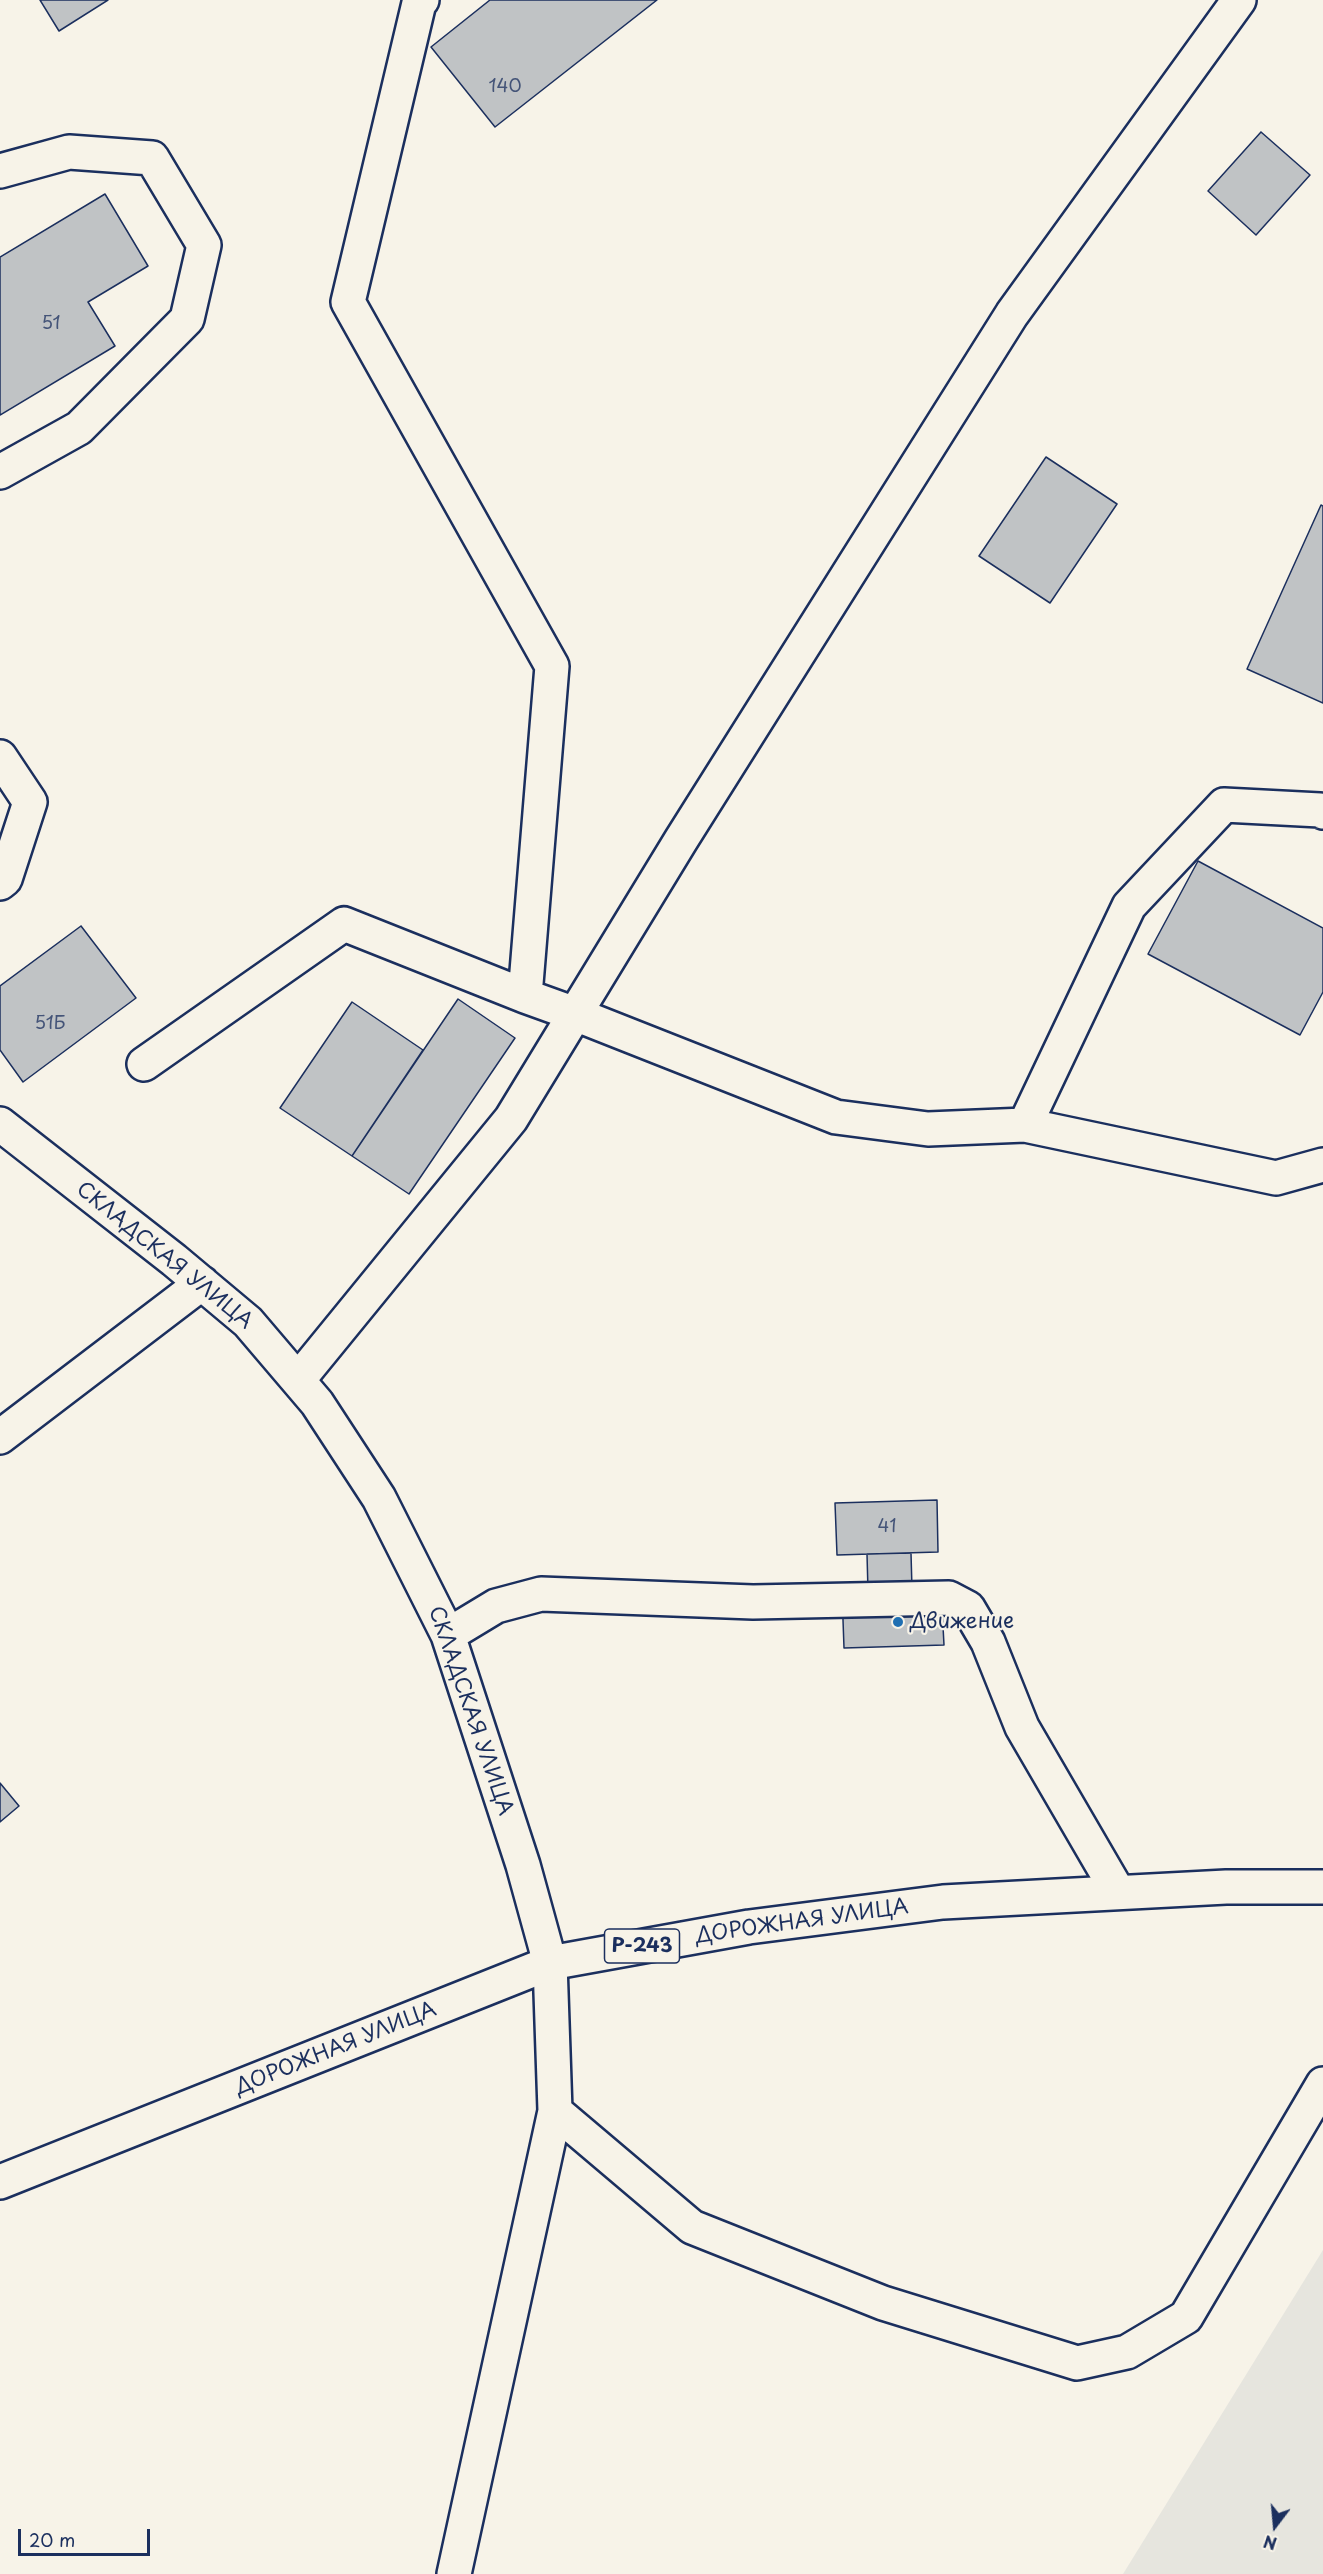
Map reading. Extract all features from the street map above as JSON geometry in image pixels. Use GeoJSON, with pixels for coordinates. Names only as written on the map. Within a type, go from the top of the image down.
{"type":"FeatureCollection","features":[{"type":"Feature","properties":{"kind":"main road"},"geometry":{"type":"LineString","coordinates":[[422,0],[416,14],[348,302],[552,666],[525,996]]}},
{"type":"Feature","properties":{"kind":"main road"},"geometry":{"type":"LineString","coordinates":[[298,1380],[511,1119],[681,840],[1012,314],[1239,0]]}},
{"type":"Feature","properties":{"kind":"main road"},"geometry":{"type":"LineString","coordinates":[[0,171],[69,152],[152,158],[204,245],[187,319],[79,428],[0,472]]}},
{"type":"Feature","properties":{"kind":"main road"},"geometry":{"type":"LineString","coordinates":[[0,757],[30,802],[5,879],[0,883]]}},
{"type":"Feature","properties":{"kind":"main road"},"geometry":{"type":"LineString","coordinates":[[1025,1125],[1129,906],[1224,805],[1323,812]]}},
{"type":"Feature","properties":{"kind":"main road"},"geometry":{"type":"LineString","coordinates":[[144,1064],[344,924],[836,1118],[928,1130],[1025,1125],[1276,1178],[1323,1165]]}},
{"type":"Feature","properties":{"kind":"main road","name":"СКЛАДСКАЯ УЛИЦА"},"geometry":{"type":"LineString","coordinates":[[0,1124],[248,1322],[316,1402],[379,1498],[447,1635],[523,1865],[550,1963],[555,2111],[454,2574]]}},
{"type":"Feature","properties":{"kind":"main road"},"geometry":{"type":"LineString","coordinates":[[0,1437],[202,1283]]}},
{"type":"Feature","properties":{"kind":"main road"},"geometry":{"type":"LineString","coordinates":[[447,1635],[496,1606],[542,1594],[753,1602],[949,1598],[968,1608],[988,1642],[1022,1727],[1118,1892]]}},
{"type":"Feature","properties":{"kind":"main road","name":"ДОРОЖНАЯ УЛИЦА"},"geometry":{"type":"LineString","coordinates":[[0,2182],[550,1963],[749,1927],[943,1902],[1226,1887],[1323,1887]]}},
{"type":"Feature","properties":{"kind":"main road"},"geometry":{"type":"LineString","coordinates":[[555,2111],[692,2227],[883,2303],[1077,2363],[1127,2352],[1186,2317],[1323,2084]]}},
{"type":"Feature","properties":{"kind":"shaded area"},"geometry":{"type":"Polygon","coordinates":[[[1323,2250],[1323,2574],[1123,2574],[1323,2250]]]}},
{"type":"Feature","properties":{"kind":"building"},"geometry":{"type":"Polygon","coordinates":[[[40,0],[108,0],[59,31],[40,0]]]}},
{"type":"Feature","properties":{"kind":"building"},"geometry":{"type":"Polygon","coordinates":[[[490,0],[657,0],[495,127],[431,47],[490,0]]]}},
{"type":"Feature","properties":{"kind":"building"},"geometry":{"type":"Polygon","coordinates":[[[1261,132],[1310,175],[1256,235],[1208,191],[1261,132]]]}},
{"type":"Feature","properties":{"kind":"building"},"geometry":{"type":"Polygon","coordinates":[[[105,194],[148,266],[88,302],[115,346],[0,415],[0,257],[105,194]]]}},
{"type":"Feature","properties":{"kind":"building"},"geometry":{"type":"Polygon","coordinates":[[[1046,457],[1117,504],[1050,603],[979,556],[1046,457]]]}},
{"type":"Feature","properties":{"kind":"building"},"geometry":{"type":"Polygon","coordinates":[[[1321,505],[1323,506],[1323,703],[1247,669],[1321,505]]]}},
{"type":"Feature","properties":{"kind":"building"},"geometry":{"type":"Polygon","coordinates":[[[1198,861],[1323,928],[1323,992],[1300,1035],[1148,954],[1198,861]]]}},
{"type":"Feature","properties":{"kind":"building"},"geometry":{"type":"Polygon","coordinates":[[[81,926],[136,998],[23,1082],[0,1050],[0,986],[81,926]]]}},
{"type":"Feature","properties":{"kind":"building"},"geometry":{"type":"Polygon","coordinates":[[[458,999],[515,1038],[409,1194],[352,1156],[458,999]]]}},
{"type":"Feature","properties":{"kind":"building"},"geometry":{"type":"Polygon","coordinates":[[[352,1002],[423,1050],[352,1156],[280,1108],[352,1002]]]}},
{"type":"Feature","properties":{"kind":"building"},"geometry":{"type":"Polygon","coordinates":[[[937,1500],[938,1552],[837,1555],[835,1503],[937,1500]]]}},
{"type":"Feature","properties":{"kind":"building"},"geometry":{"type":"Polygon","coordinates":[[[911,1553],[912,1589],[941,1589],[944,1645],[844,1648],[842,1592],[868,1591],[867,1554],[911,1553]]]}},
{"type":"Feature","properties":{"kind":"building"},"geometry":{"type":"Polygon","coordinates":[[[0,1783],[19,1806],[0,1822],[0,1783]]]}},
{"type":"Feature","properties":{"kind":"place","name":"Движение"},"geometry":{"type":"Point","coordinates":[898,1622]}}]}
